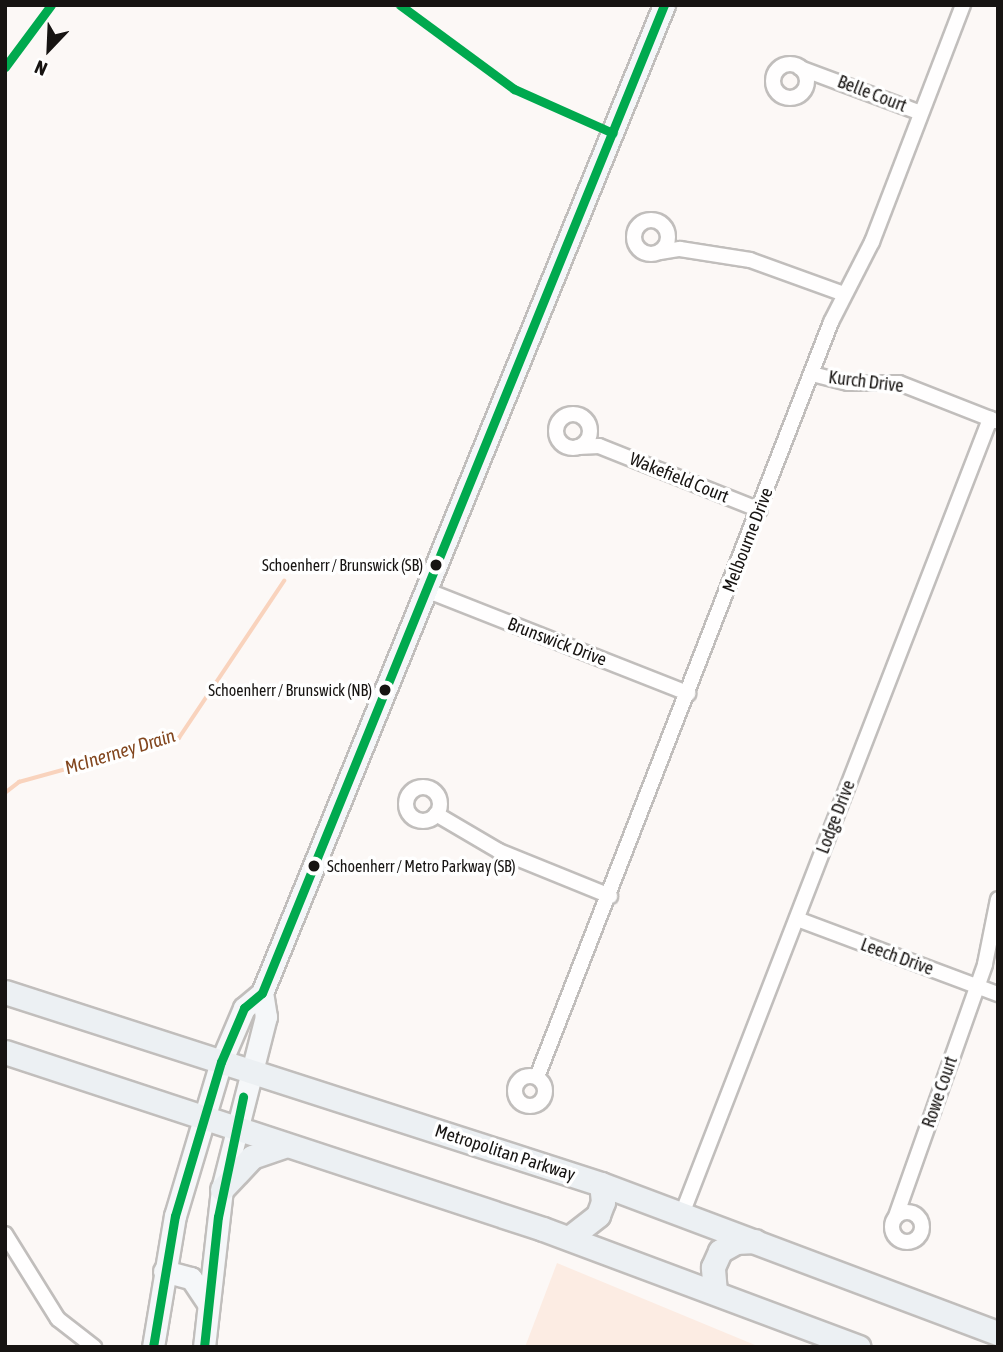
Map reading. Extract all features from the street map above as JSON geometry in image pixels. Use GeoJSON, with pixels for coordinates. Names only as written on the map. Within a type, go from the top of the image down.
{"type":"FeatureCollection","features":[{"type":"Feature","properties":{"kind":"main road"},"geometry":{"type":"LineString","coordinates":[[153,1347],[164,1271],[201,1119],[221,1062],[244,1009],[262,993],[664,5]]}},
{"type":"Feature","properties":{"kind":"main road","name":"Metropolitan Parkway"},"geometry":{"type":"LineString","coordinates":[[5,992],[601,1184],[998,1333]]}},
{"type":"Feature","properties":{"kind":"main road"},"geometry":{"type":"LineString","coordinates":[[204,1347],[207,1302],[222,1189],[234,1130],[266,1017],[262,993]]}},
{"type":"Feature","properties":{"kind":"main road"},"geometry":{"type":"LineString","coordinates":[[5,1052],[234,1130],[569,1238],[859,1347]]}},
{"type":"Feature","properties":{"kind":"main road"},"geometry":{"type":"LineString","coordinates":[[222,1189],[251,1157],[284,1146]]}},
{"type":"Feature","properties":{"kind":"main road"},"geometry":{"type":"LineString","coordinates":[[569,1238],[598,1215],[603,1202],[601,1184]]}},
{"type":"Feature","properties":{"kind":"main road"},"geometry":{"type":"LineString","coordinates":[[715,1292],[713,1267],[720,1251],[736,1241],[755,1241]]}},
{"type":"Feature","properties":{"kind":"main road"},"geometry":{"type":"LineString","coordinates":[[164,1271],[191,1278],[207,1302]]}},
{"type":"Feature","properties":{"kind":"street","name":"Melbourne Drive"},"geometry":{"type":"LineString","coordinates":[[537,1077],[844,294],[872,242],[962,5]]}},
{"type":"Feature","properties":{"kind":"street"},"geometry":{"type":"LineString","coordinates":[[790,64],[800,68],[806,78],[805,89],[787,98],[773,84],[779,68],[790,64]]}},
{"type":"Feature","properties":{"kind":"street","name":"Belle Court"},"geometry":{"type":"LineString","coordinates":[[800,68],[922,113]]}},
{"type":"Feature","properties":{"kind":"street","name":"Belle Court"},"geometry":{"type":"LineString","coordinates":[[805,89],[822,76]]}},
{"type":"Feature","properties":{"kind":"street"},"geometry":{"type":"LineString","coordinates":[[680,249],[652,220],[641,223],[635,231],[640,251],[680,249],[750,260],[844,294]]}},
{"type":"Feature","properties":{"kind":"street"},"geometry":{"type":"LineString","coordinates":[[660,252],[667,233]]}},
{"type":"Feature","properties":{"kind":"street","name":"Kurch Drive"},"geometry":{"type":"LineString","coordinates":[[812,374],[848,383],[899,383],[994,420]]}},
{"type":"Feature","properties":{"kind":"street"},"geometry":{"type":"LineString","coordinates":[[589,428],[587,440],[578,447],[567,447],[558,439],[558,422],[567,415],[579,415],[589,428],[599,446]]}},
{"type":"Feature","properties":{"kind":"street","name":"Lodge Drive"},"geometry":{"type":"LineString","coordinates":[[682,1214],[994,420]]}},
{"type":"Feature","properties":{"kind":"street","name":"Wakefield Court"},"geometry":{"type":"LineString","coordinates":[[578,447],[599,446],[760,510]]}},
{"type":"Feature","properties":{"kind":"street","name":"Brunswick Drive"},"geometry":{"type":"LineString","coordinates":[[426,590],[688,693]]}},
{"type":"Feature","properties":{"kind":"street"},"geometry":{"type":"LineString","coordinates":[[436,814],[499,851],[610,896]]}},
{"type":"Feature","properties":{"kind":"street","name":"Rowe Court"},"geometry":{"type":"LineString","coordinates":[[896,1216],[905,1198],[989,950],[998,899]]}},
{"type":"Feature","properties":{"kind":"street","name":"Leech Drive"},"geometry":{"type":"LineString","coordinates":[[797,919],[998,994]]}},
{"type":"Feature","properties":{"kind":"street"},"geometry":{"type":"LineString","coordinates":[[905,1198],[915,1214],[921,1231],[906,1242],[894,1235],[896,1216],[915,1214]]}},
{"type":"Feature","properties":{"kind":"street"},"geometry":{"type":"LineString","coordinates":[[5,1234],[58,1319],[94,1347]]}},
{"type":"Feature","properties":{"kind":"shaded area"},"geometry":{"type":"Polygon","coordinates":[[[557,1263],[755,1345],[525,1347],[557,1263]]]}},
{"type":"Feature","properties":{"kind":"waterway","name":"McInerney Drain"},"geometry":{"type":"LineString","coordinates":[[5,793],[19,782],[179,738],[284,581]]}},
{"type":"Feature","properties":{"kind":"transit line"},"geometry":{"type":"LineString","coordinates":[[5,67],[51,5]]}},
{"type":"Feature","properties":{"kind":"transit line"},"geometry":{"type":"LineString","coordinates":[[400,5],[514,89],[613,133]]}},
{"type":"Feature","properties":{"kind":"transit line"},"geometry":{"type":"LineString","coordinates":[[153,1347],[175,1216],[221,1062],[244,1008],[262,993],[664,5]]}},
{"type":"Feature","properties":{"kind":"transit line"},"geometry":{"type":"LineString","coordinates":[[204,1347],[218,1217],[243,1097]]}},
{"type":"Feature","properties":{"kind":"place","name":"Schoenherr / Brunswick (SB)"},"geometry":{"type":"Point","coordinates":[436,565]}},
{"type":"Feature","properties":{"kind":"place","name":"Schoenherr / Brunswick (NB)"},"geometry":{"type":"Point","coordinates":[385,690]}},
{"type":"Feature","properties":{"kind":"place","name":"Schoenherr / Metro Parkway (SB)"},"geometry":{"type":"Point","coordinates":[314,866]}}]}
